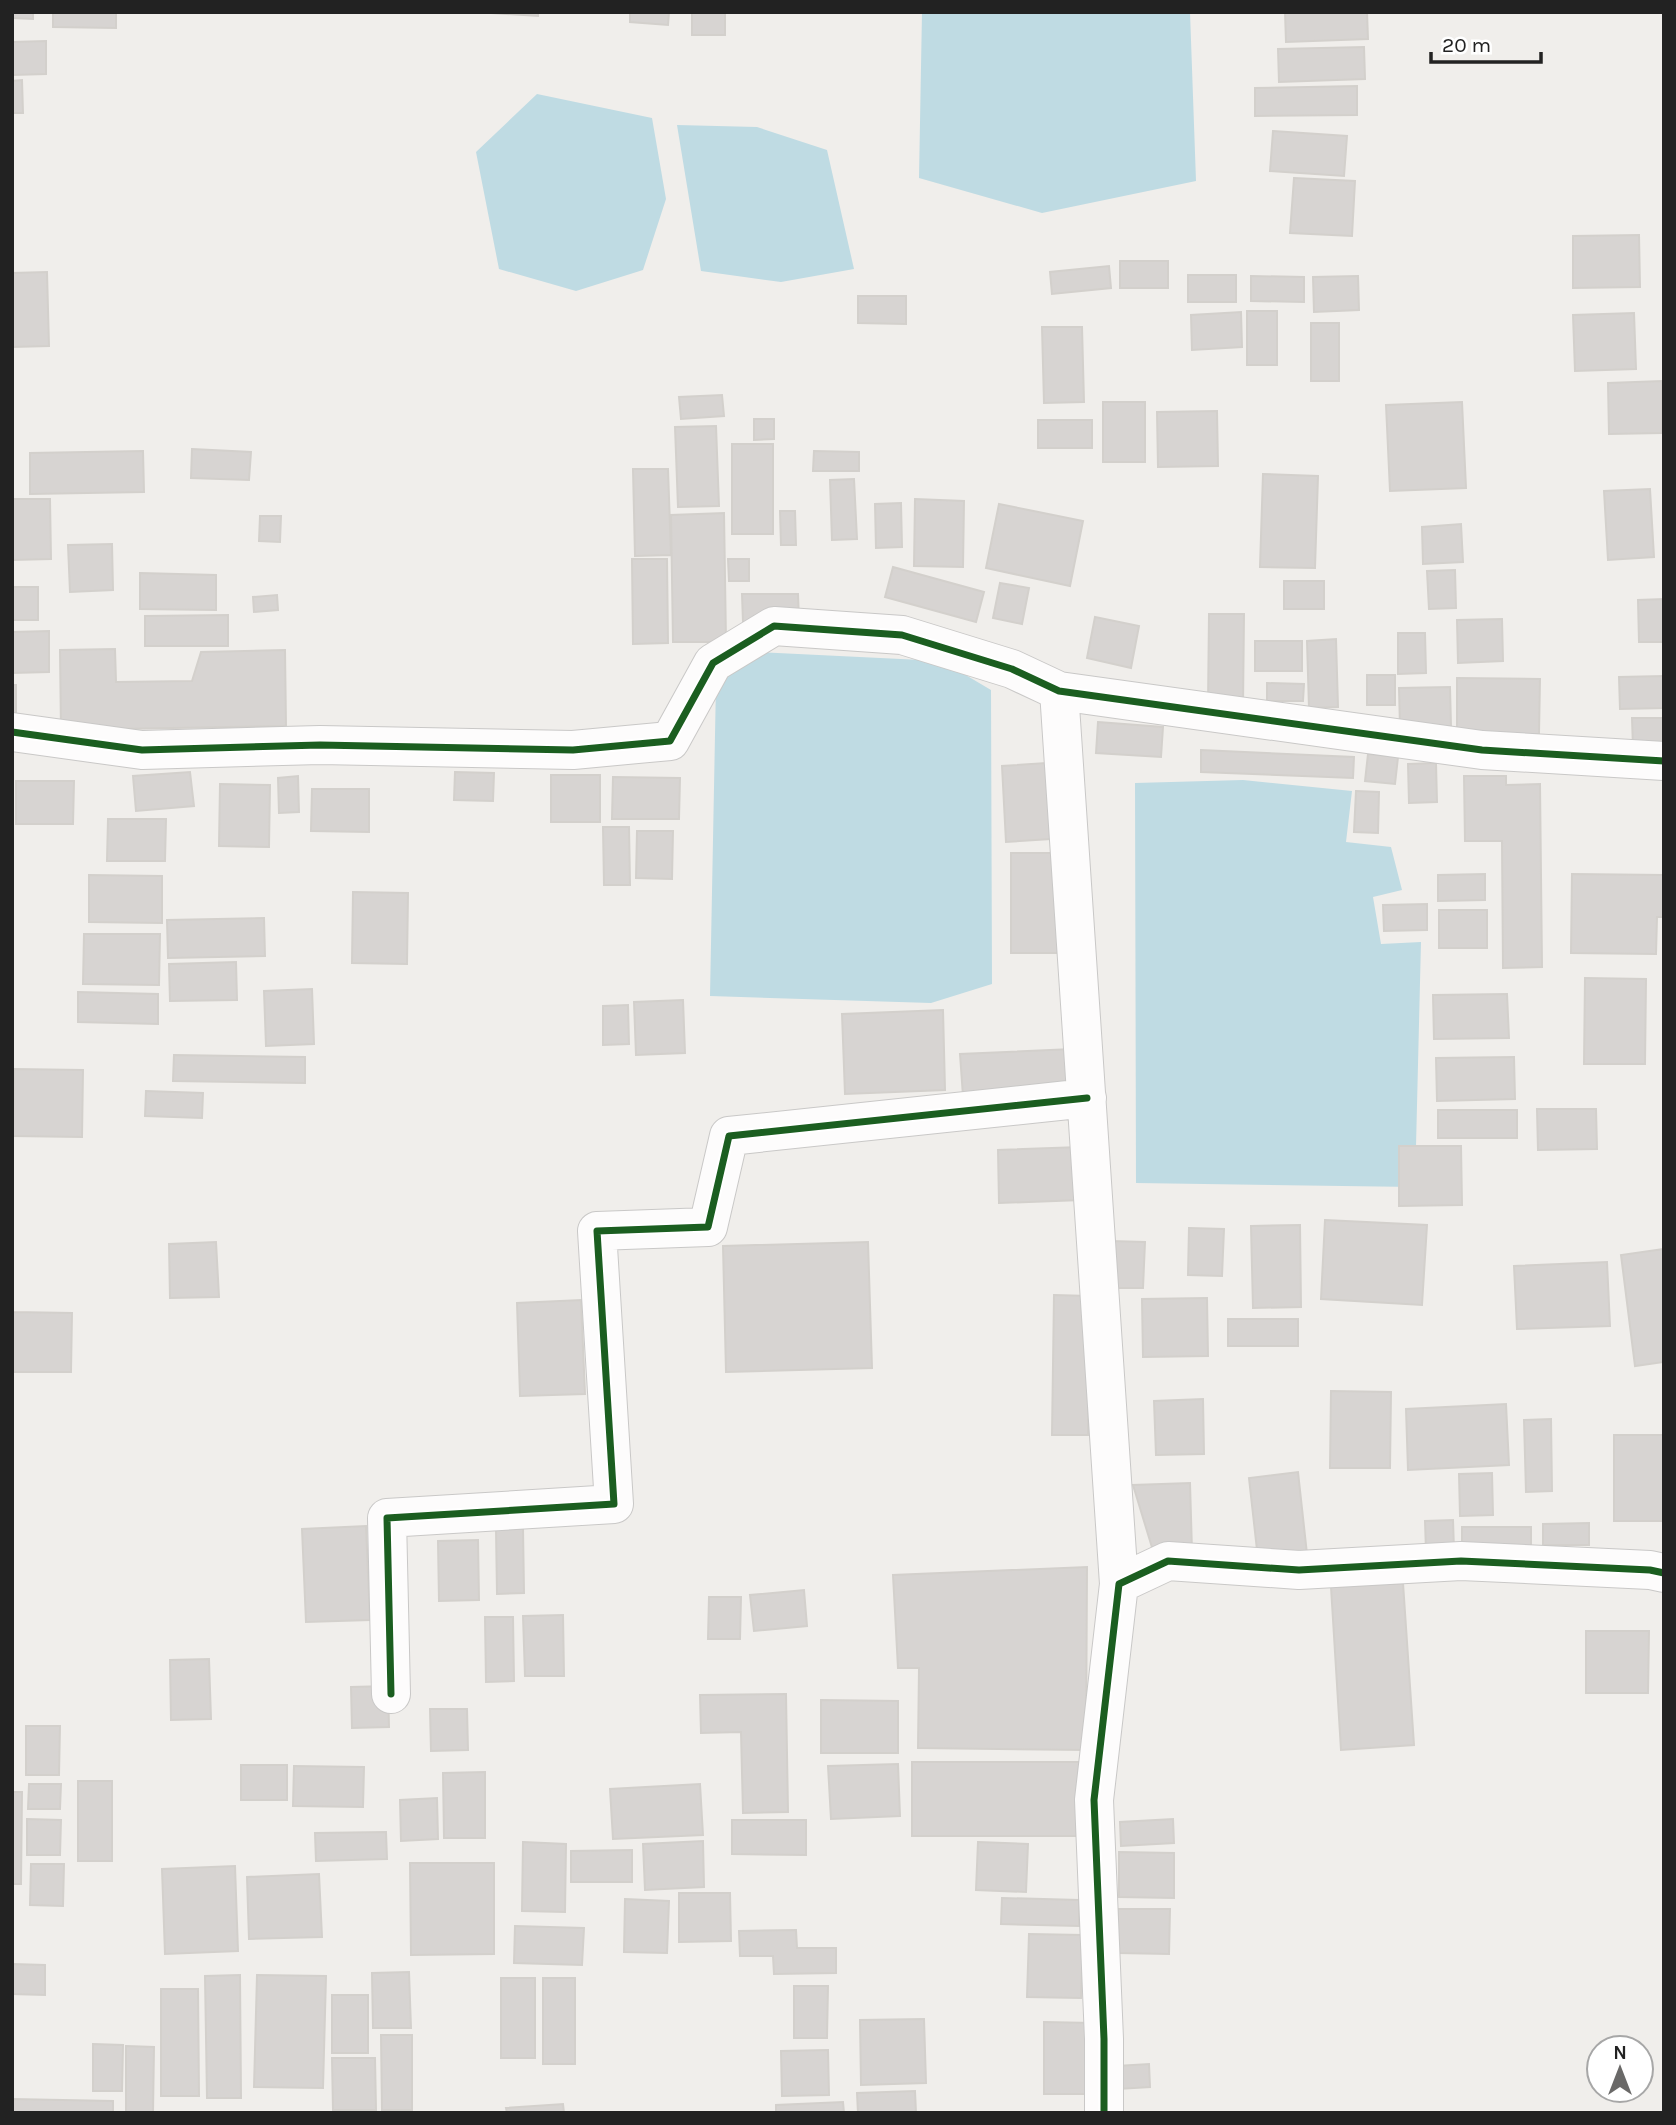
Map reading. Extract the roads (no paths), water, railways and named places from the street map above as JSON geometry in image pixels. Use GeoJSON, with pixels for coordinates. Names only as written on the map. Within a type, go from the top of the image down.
{"type":"FeatureCollection","features":[{"type":"Feature","properties":{"kind":"street"},"geometry":{"type":"LineString","coordinates":[[12,732],[142,750],[320,745],[573,750],[670,741],[713,663],[774,626],[902,635],[1012,669],[1059,691],[1482,750],[1664,761]]}},
{"type":"Feature","properties":{"kind":"street"},"geometry":{"type":"LineString","coordinates":[[1059,691],[1119,1584],[1094,1800],[1104,2039],[1104,2113]]}},
{"type":"Feature","properties":{"kind":"street"},"geometry":{"type":"LineString","coordinates":[[391,1694],[387,1518],[614,1504],[597,1231],[708,1227],[729,1136],[1087,1098]]}},
{"type":"Feature","properties":{"kind":"street"},"geometry":{"type":"LineString","coordinates":[[1119,1584],[1168,1560],[1299,1570],[1461,1560],[1664,1573]]}},
{"type":"Feature","properties":{"kind":"water"},"geometry":{"type":"Polygon","coordinates":[[[922,12],[1190,12],[1196,181],[1042,213],[919,178],[922,12]]]}},
{"type":"Feature","properties":{"kind":"water"},"geometry":{"type":"Polygon","coordinates":[[[537,94],[652,118],[666,199],[643,270],[576,291],[499,269],[476,152],[537,94]]]}},
{"type":"Feature","properties":{"kind":"water"},"geometry":{"type":"Polygon","coordinates":[[[677,125],[757,127],[827,150],[854,269],[781,282],[701,271],[677,125]]]}},
{"type":"Feature","properties":{"kind":"water"},"geometry":{"type":"Polygon","coordinates":[[[757,652],[942,661],[991,690],[992,984],[931,1003],[710,996],[716,683],[757,652]]]}},
{"type":"Feature","properties":{"kind":"water"},"geometry":{"type":"Polygon","coordinates":[[[1243,780],[1352,791],[1346,842],[1391,847],[1402,890],[1373,897],[1381,944],[1421,942],[1415,1187],[1136,1183],[1135,783],[1243,780]]]}}]}
